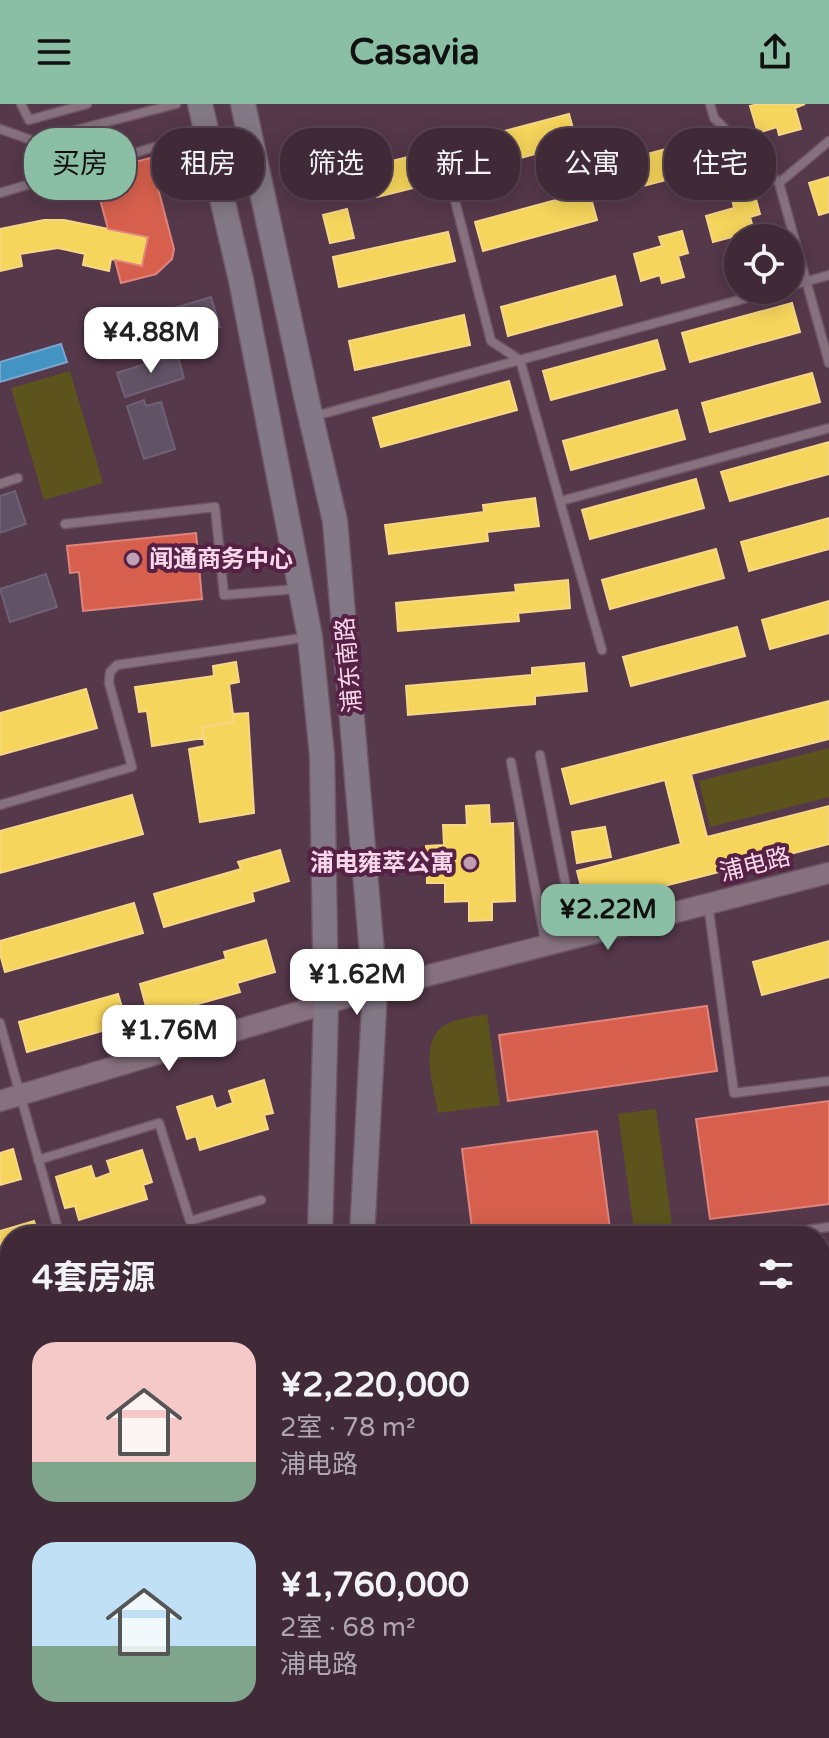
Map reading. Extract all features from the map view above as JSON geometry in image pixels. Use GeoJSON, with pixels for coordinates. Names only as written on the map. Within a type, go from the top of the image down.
{"type":"FeatureCollection","features":[{"type":"Feature","properties":{"kind":"main road","name":"浦东南路"},"geometry":{"type":"LineString","coordinates":[[200,104],[206,128]]}},
{"type":"Feature","properties":{"kind":"main road","name":"浦东南路"},"geometry":{"type":"LineString","coordinates":[[243,104],[335,521],[375,989],[363,1226]]}},
{"type":"Feature","properties":{"kind":"main road","name":"浦东南路"},"geometry":{"type":"LineString","coordinates":[[223,200],[302,588],[322,755],[326,1003],[320,1226]]}},
{"type":"Feature","properties":{"kind":"street","name":"浦电路"},"geometry":{"type":"LineString","coordinates":[[0,1101],[375,989],[829,873]]}},
{"type":"Feature","properties":{"kind":"lane"},"geometry":{"type":"LineString","coordinates":[[21,104],[29,120],[87,104]]}},
{"type":"Feature","properties":{"kind":"lane"},"geometry":{"type":"LineString","coordinates":[[0,129],[34,141],[176,104]]}},
{"type":"Feature","properties":{"kind":"lane"},"geometry":{"type":"LineString","coordinates":[[710,104],[714,118],[779,183],[829,363]]}},
{"type":"Feature","properties":{"kind":"lane"},"geometry":{"type":"LineString","coordinates":[[779,183],[829,141]]}},
{"type":"Feature","properties":{"kind":"lane"},"geometry":{"type":"LineString","coordinates":[[0,193],[152,147]]}},
{"type":"Feature","properties":{"kind":"lane"},"geometry":{"type":"LineString","coordinates":[[455,200],[491,341],[520,360],[602,650]]}},
{"type":"Feature","properties":{"kind":"lane"},"geometry":{"type":"LineString","coordinates":[[806,282],[829,275]]}},
{"type":"Feature","properties":{"kind":"lane"},"geometry":{"type":"LineString","coordinates":[[311,418],[725,304]]}},
{"type":"Feature","properties":{"kind":"lane"},"geometry":{"type":"LineString","coordinates":[[561,501],[829,428]]}},
{"type":"Feature","properties":{"kind":"lane"},"geometry":{"type":"LineString","coordinates":[[0,484],[18,478]]}},
{"type":"Feature","properties":{"kind":"lane"},"geometry":{"type":"LineString","coordinates":[[65,524],[215,507],[224,595],[302,588]]}},
{"type":"Feature","properties":{"kind":"lane"},"geometry":{"type":"LineString","coordinates":[[0,805],[132,767],[109,683],[110,672],[117,665],[310,637]]}},
{"type":"Feature","properties":{"kind":"lane"},"geometry":{"type":"LineString","coordinates":[[540,755],[576,938]]}},
{"type":"Feature","properties":{"kind":"lane"},"geometry":{"type":"LineString","coordinates":[[511,762],[546,945]]}},
{"type":"Feature","properties":{"kind":"lane"},"geometry":{"type":"LineString","coordinates":[[708,904],[734,1093],[829,1081]]}},
{"type":"Feature","properties":{"kind":"lane"},"geometry":{"type":"LineString","coordinates":[[0,1023],[57,1226]]}},
{"type":"Feature","properties":{"kind":"lane"},"geometry":{"type":"LineString","coordinates":[[38,1160],[159,1123],[190,1221],[261,1200]]}},
{"type":"Feature","properties":{"kind":"shaded area"},"geometry":{"type":"Polygon","coordinates":[[[70,371],[103,483],[44,500],[11,388],[70,371]]]}},
{"type":"Feature","properties":{"kind":"shaded area"},"geometry":{"type":"Polygon","coordinates":[[[829,748],[829,797],[710,827],[699,781],[829,748]]]}},
{"type":"Feature","properties":{"kind":"shaded area"},"geometry":{"type":"Polygon","coordinates":[[[487,1014],[500,1105],[438,1113],[430,1063],[433,1039],[449,1023],[487,1014]]]}},
{"type":"Feature","properties":{"kind":"shaded area"},"geometry":{"type":"Polygon","coordinates":[[[656,1109],[672,1226],[634,1226],[618,1114],[656,1109]]]}},
{"type":"Feature","properties":{"kind":"building: 住宅"},"geometry":{"type":"Polygon","coordinates":[[[805,104],[795,108],[801,129],[779,135],[777,127],[757,128],[750,106],[805,104]]]}},
{"type":"Feature","properties":{"kind":"building: 住宅"},"geometry":{"type":"Polygon","coordinates":[[[569,114],[573,128],[536,128],[536,154],[520,158],[520,128],[516,128],[569,114]]]}},
{"type":"Feature","properties":{"kind":"building: 住宅"},"geometry":{"type":"Polygon","coordinates":[[[664,150],[664,181],[648,185],[648,154],[664,150]]]}},
{"type":"Feature","properties":{"kind":"building: 住宅"},"geometry":{"type":"Polygon","coordinates":[[[408,157],[408,189],[392,193],[392,161],[408,157]]]}},
{"type":"Feature","properties":{"kind":"building: 住宅"},"geometry":{"type":"Polygon","coordinates":[[[829,177],[829,212],[819,215],[809,183],[829,177]]]}},
{"type":"Feature","properties":{"kind":"building: 住宅"},"geometry":{"type":"Polygon","coordinates":[[[556,200],[591,200],[597,220],[483,251],[475,222],[556,200]]]}},
{"type":"Feature","properties":{"kind":"building: 住宅"},"geometry":{"type":"Polygon","coordinates":[[[732,200],[756,200],[760,214],[750,217],[752,224],[724,224],[724,239],[713,242],[706,216],[734,208],[732,200]]]}},
{"type":"Feature","properties":{"kind":"building: 住宅"},"geometry":{"type":"Polygon","coordinates":[[[347,209],[354,238],[330,243],[323,215],[347,209]]]}},
{"type":"Feature","properties":{"kind":"building: 住宅"},"geometry":{"type":"Polygon","coordinates":[[[44,220],[64,220],[148,237],[142,266],[111,259],[109,271],[83,265],[85,254],[58,248],[20,254],[22,266],[0,271],[0,229],[44,220]]]}},
{"type":"Feature","properties":{"kind":"building: 住宅"},"geometry":{"type":"Polygon","coordinates":[[[682,231],[688,253],[678,256],[684,277],[662,283],[660,275],[641,281],[634,254],[662,246],[659,237],[682,231]]]}},
{"type":"Feature","properties":{"kind":"building: 住宅"},"geometry":{"type":"Polygon","coordinates":[[[448,232],[455,261],[339,287],[333,257],[448,232]]]}},
{"type":"Feature","properties":{"kind":"building: 住宅"},"geometry":{"type":"Polygon","coordinates":[[[615,276],[622,305],[508,336],[501,307],[615,276]]]}},
{"type":"Feature","properties":{"kind":"building: 住宅"},"geometry":{"type":"Polygon","coordinates":[[[788,304],[792,304],[800,332],[690,362],[682,333],[788,304]]]}},
{"type":"Feature","properties":{"kind":"building: 住宅"},"geometry":{"type":"Polygon","coordinates":[[[464,315],[470,345],[355,370],[349,341],[464,315]]]}},
{"type":"Feature","properties":{"kind":"building: 住宅"},"geometry":{"type":"Polygon","coordinates":[[[657,340],[665,369],[551,400],[543,371],[657,340]]]}},
{"type":"Feature","properties":{"kind":"building: 住宅"},"geometry":{"type":"Polygon","coordinates":[[[812,373],[820,402],[710,432],[702,403],[812,373]]]}},
{"type":"Feature","properties":{"kind":"building: 住宅"},"geometry":{"type":"Polygon","coordinates":[[[509,381],[517,410],[381,447],[373,418],[509,381]]]}},
{"type":"Feature","properties":{"kind":"building: 住宅"},"geometry":{"type":"Polygon","coordinates":[[[677,410],[685,439],[571,470],[563,441],[677,410]]]}},
{"type":"Feature","properties":{"kind":"building: 住宅"},"geometry":{"type":"Polygon","coordinates":[[[829,442],[829,474],[730,501],[721,472],[829,442]]]}},
{"type":"Feature","properties":{"kind":"building: 住宅"},"geometry":{"type":"Polygon","coordinates":[[[696,479],[704,508],[590,539],[582,510],[696,479]]]}},
{"type":"Feature","properties":{"kind":"building: 住宅"},"geometry":{"type":"Polygon","coordinates":[[[535,498],[539,526],[487,532],[488,541],[389,554],[385,525],[484,512],[483,505],[535,498]]]}},
{"type":"Feature","properties":{"kind":"building: 住宅"},"geometry":{"type":"Polygon","coordinates":[[[829,518],[829,549],[749,571],[741,542],[829,518]]]}},
{"type":"Feature","properties":{"kind":"building: 住宅"},"geometry":{"type":"Polygon","coordinates":[[[716,549],[724,578],[610,609],[602,580],[716,549]]]}},
{"type":"Feature","properties":{"kind":"building: 住宅"},"geometry":{"type":"Polygon","coordinates":[[[568,580],[570,608],[518,613],[519,621],[398,631],[396,603],[516,592],[515,585],[568,580]]]}},
{"type":"Feature","properties":{"kind":"building: 住宅"},"geometry":{"type":"Polygon","coordinates":[[[829,601],[829,633],[770,649],[762,620],[829,601]]]}},
{"type":"Feature","properties":{"kind":"building: 住宅"},"geometry":{"type":"Polygon","coordinates":[[[737,627],[745,656],[631,686],[623,657],[737,627]]]}},
{"type":"Feature","properties":{"kind":"building: 住宅"},"geometry":{"type":"Polygon","coordinates":[[[236,662],[239,682],[229,684],[234,722],[202,727],[204,738],[152,746],[147,711],[139,712],[135,687],[214,676],[213,666],[236,662]]]}},
{"type":"Feature","properties":{"kind":"building: 住宅"},"geometry":{"type":"Polygon","coordinates":[[[584,663],[587,691],[535,696],[535,704],[408,715],[406,686],[532,675],[532,668],[584,663]]]}},
{"type":"Feature","properties":{"kind":"building: 住宅"},"geometry":{"type":"Polygon","coordinates":[[[86,689],[97,728],[0,755],[0,713],[86,689]]]}},
{"type":"Feature","properties":{"kind":"building: 住宅"},"geometry":{"type":"Polygon","coordinates":[[[829,701],[829,739],[691,774],[707,837],[829,806],[829,844],[586,906],[577,871],[681,844],[665,780],[571,804],[562,769],[829,701]]]}},
{"type":"Feature","properties":{"kind":"building: 住宅"},"geometry":{"type":"Polygon","coordinates":[[[248,713],[254,813],[200,822],[189,749],[205,746],[202,727],[234,722],[233,714],[248,713]]]}},
{"type":"Feature","properties":{"kind":"building: 住宅"},"geometry":{"type":"Polygon","coordinates":[[[132,795],[143,834],[0,873],[0,831],[132,795]]]}},
{"type":"Feature","properties":{"kind":"building: 住宅","name":"浦电雍萃公寓"},"geometry":{"type":"Polygon","coordinates":[[[489,805],[490,824],[513,823],[515,901],[492,902],[492,920],[469,921],[469,901],[445,902],[445,883],[427,883],[426,846],[444,845],[443,825],[467,825],[466,806],[489,805]]]}},
{"type":"Feature","properties":{"kind":"building: 住宅"},"geometry":{"type":"Polygon","coordinates":[[[605,827],[611,857],[577,863],[572,832],[605,827]]]}},
{"type":"Feature","properties":{"kind":"building: 住宅"},"geometry":{"type":"Polygon","coordinates":[[[280,850],[289,881],[252,892],[254,901],[164,927],[154,894],[241,869],[238,862],[280,850]]]}},
{"type":"Feature","properties":{"kind":"building: 住宅"},"geometry":{"type":"Polygon","coordinates":[[[134,903],[143,933],[5,972],[0,941],[134,903]]]}},
{"type":"Feature","properties":{"kind":"building: 住宅"},"geometry":{"type":"Polygon","coordinates":[[[266,940],[275,972],[237,983],[240,992],[149,1018],[140,984],[226,959],[224,952],[266,940]]]}},
{"type":"Feature","properties":{"kind":"building: 住宅"},"geometry":{"type":"Polygon","coordinates":[[[829,941],[829,977],[762,995],[753,962],[829,941]]]}},
{"type":"Feature","properties":{"kind":"building: 住宅"},"geometry":{"type":"Polygon","coordinates":[[[118,994],[127,1024],[27,1052],[19,1022],[118,994]]]}},
{"type":"Feature","properties":{"kind":"building: 住宅"},"geometry":{"type":"Polygon","coordinates":[[[264,1080],[273,1113],[264,1115],[268,1129],[200,1150],[196,1136],[187,1139],[177,1107],[212,1096],[216,1109],[233,1103],[229,1091],[264,1080]]]}},
{"type":"Feature","properties":{"kind":"building: 住宅"},"geometry":{"type":"Polygon","coordinates":[[[13,1149],[21,1179],[0,1185],[0,1153],[13,1149]]]}},
{"type":"Feature","properties":{"kind":"building: 住宅"},"geometry":{"type":"Polygon","coordinates":[[[142,1150],[152,1182],[143,1185],[147,1199],[79,1220],[75,1206],[65,1208],[56,1177],[91,1166],[95,1179],[111,1173],[107,1161],[142,1150]]]}},
{"type":"Feature","properties":{"kind":"building: 住宅"},"geometry":{"type":"Polygon","coordinates":[[[34,1221],[36,1226],[17,1226],[34,1221]]]}},
{"type":"Feature","properties":{"kind":"building: 商业"},"geometry":{"type":"Polygon","coordinates":[[[150,158],[152,200],[161,200],[174,249],[172,259],[156,274],[121,283],[115,260],[142,266],[148,237],[108,229],[100,200],[136,200],[136,162],[150,158]]]}},
{"type":"Feature","properties":{"kind":"building: 商业","name":"闻通商务中心"},"geometry":{"type":"Polygon","coordinates":[[[196,533],[202,599],[83,611],[79,572],[70,573],[67,546],[196,533]]]}},
{"type":"Feature","properties":{"kind":"building: 商业"},"geometry":{"type":"Polygon","coordinates":[[[707,1006],[717,1071],[508,1101],[499,1035],[707,1006]]]}},
{"type":"Feature","properties":{"kind":"building: 商业"},"geometry":{"type":"Polygon","coordinates":[[[829,1101],[829,1204],[710,1219],[696,1119],[829,1101]]]}},
{"type":"Feature","properties":{"kind":"building: 商业"},"geometry":{"type":"Polygon","coordinates":[[[597,1131],[610,1226],[472,1226],[462,1149],[597,1131]]]}},
{"type":"Feature","properties":{"kind":"building: 学校"},"geometry":{"type":"Polygon","coordinates":[[[61,344],[67,362],[0,382],[0,362],[61,344]]]}},
{"type":"Feature","properties":{"kind":"building: 其他"},"geometry":{"type":"Polygon","coordinates":[[[211,297],[220,327],[109,359],[101,330],[211,297]]]}},
{"type":"Feature","properties":{"kind":"building: 其他"},"geometry":{"type":"Polygon","coordinates":[[[177,354],[184,378],[125,397],[117,373],[177,354]]]}},
{"type":"Feature","properties":{"kind":"building: 其他"},"geometry":{"type":"Polygon","coordinates":[[[144,400],[146,406],[161,402],[175,449],[144,459],[127,406],[144,400]]]}},
{"type":"Feature","properties":{"kind":"building: 其他"},"geometry":{"type":"Polygon","coordinates":[[[15,491],[26,524],[0,533],[0,496],[15,491]]]}},
{"type":"Feature","properties":{"kind":"building: 其他"},"geometry":{"type":"Polygon","coordinates":[[[46,574],[57,607],[10,622],[0,589],[46,574]]]}},
{"type":"Feature","properties":{"kind":"place","name":"闻通商务中心"},"geometry":{"type":"Point","coordinates":[133,559]}},
{"type":"Feature","properties":{"kind":"place","name":"浦电雍萃公寓"},"geometry":{"type":"Point","coordinates":[470,863]}}]}
